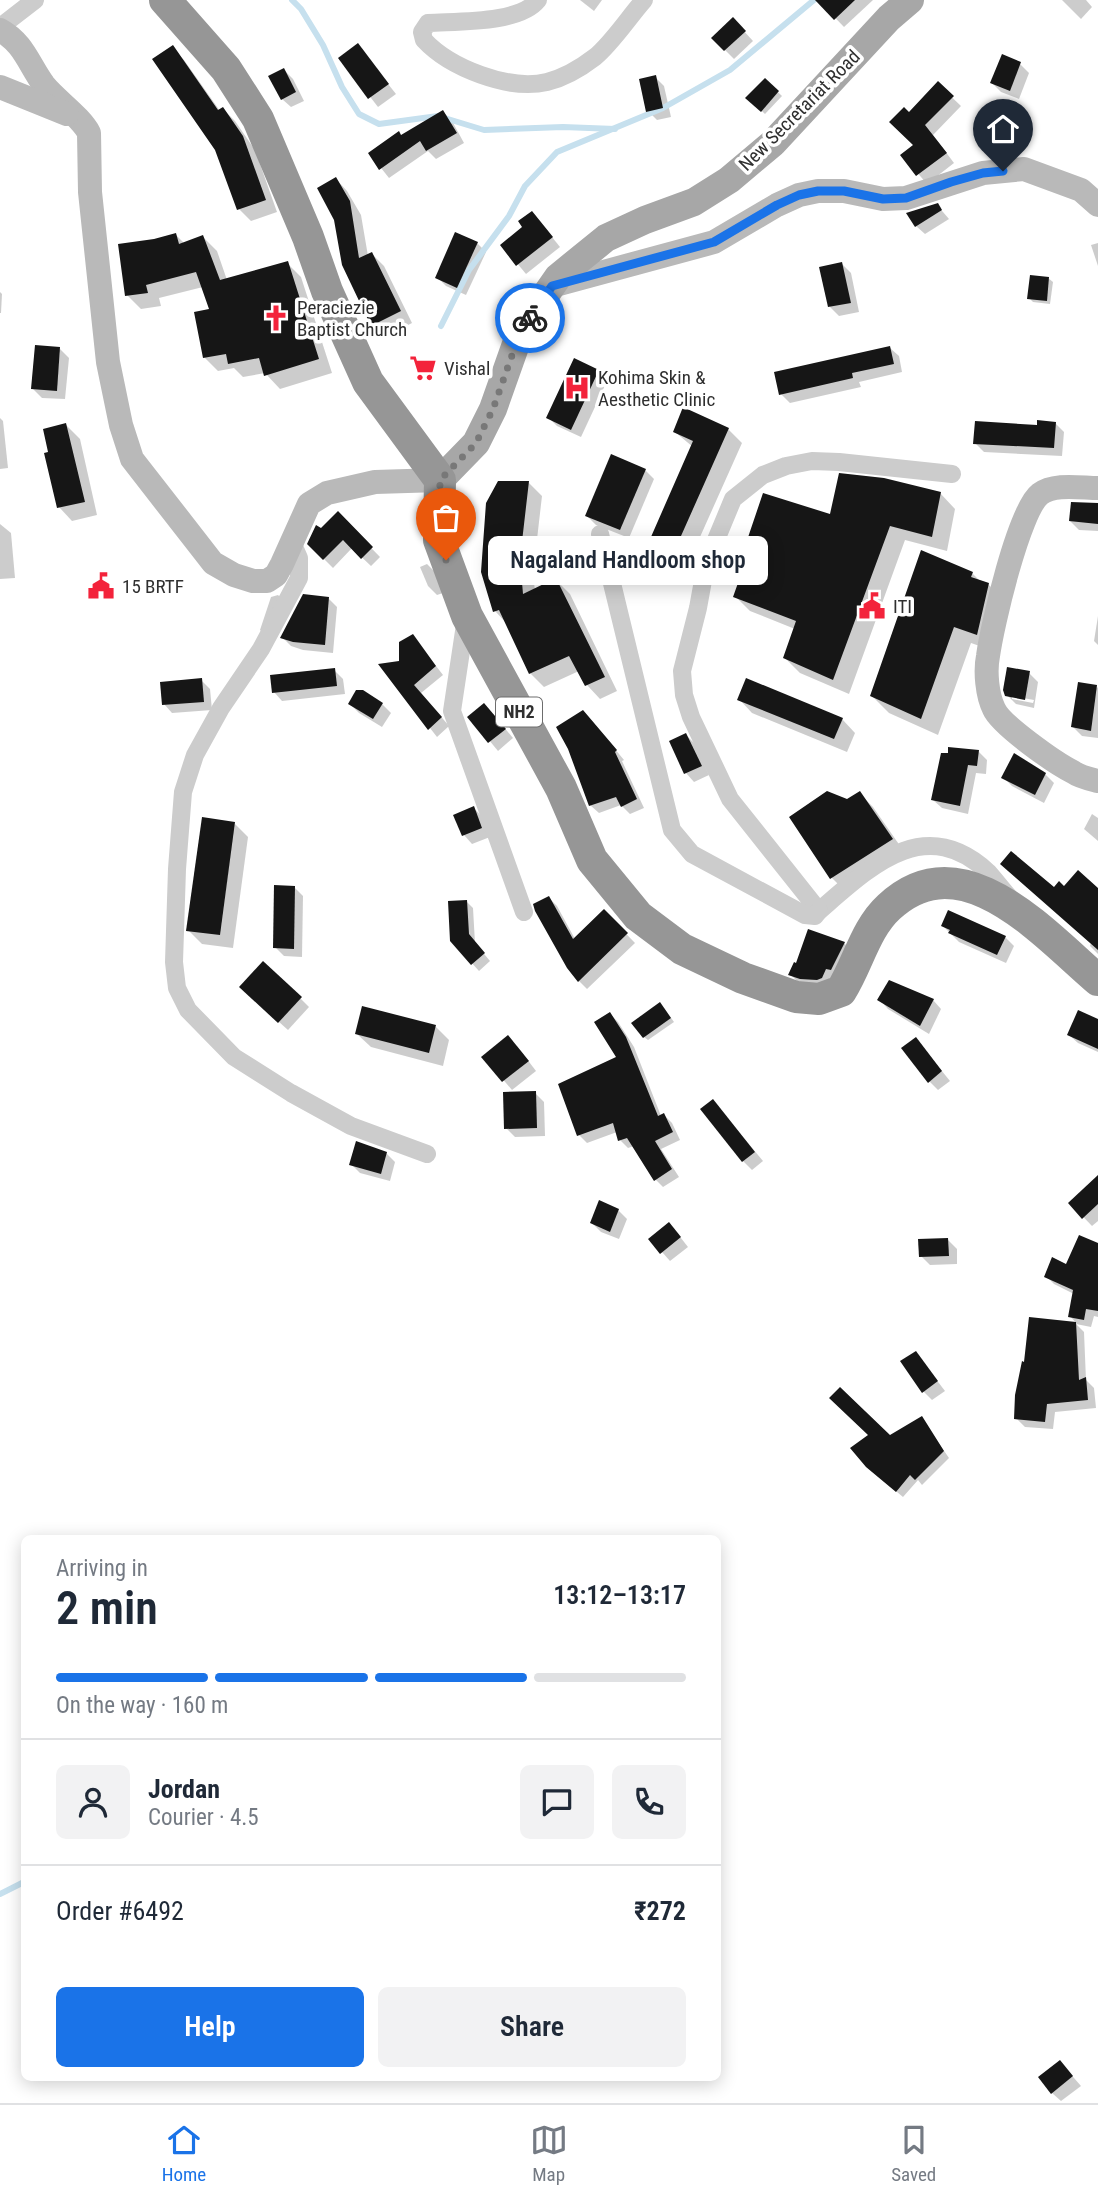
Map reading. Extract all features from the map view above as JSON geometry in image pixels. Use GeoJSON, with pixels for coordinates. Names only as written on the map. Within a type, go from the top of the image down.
{"type":"FeatureCollection","features":[{"type":"Feature","properties":{"kind":"highway"},"geometry":{"type":"LineString","coordinates":[[164,0],[226,69],[258,119],[308,237],[327,291],[368,382],[440,480]]}},
{"type":"Feature","properties":{"kind":"highway","name":"NH2"},"geometry":{"type":"LineString","coordinates":[[440,480],[439,540],[467,617],[561,788],[592,860],[638,916],[682,949],[743,978],[796,997],[819,999],[841,990],[872,929],[888,908],[914,888],[938,882],[958,883],[985,891],[1027,918],[1098,980]]}},
{"type":"Feature","properties":{"kind":"main road","name":"New Secretariat Road"},"geometry":{"type":"LineString","coordinates":[[440,480],[476,443],[493,409],[516,344],[552,286],[575,262],[606,238],[694,202],[729,180],[772,143],[889,18],[910,0]]}},
{"type":"Feature","properties":{"kind":"street"},"geometry":{"type":"LineString","coordinates":[[34,0],[0,29],[22,47],[45,86],[74,117]]}},
{"type":"Feature","properties":{"kind":"street"},"geometry":{"type":"LineString","coordinates":[[538,0],[533,6],[509,17],[428,23],[422,32],[424,40],[455,62],[483,75],[506,82],[549,82],[596,57],[644,0]]}},
{"type":"Feature","properties":{"kind":"street"},"geometry":{"type":"LineString","coordinates":[[0,87],[85,124],[89,133],[90,192],[108,362],[121,425],[132,459],[213,563],[234,575],[253,581],[267,581],[276,575],[309,504],[327,493],[375,482],[440,480]]}},
{"type":"Feature","properties":{"kind":"street"},"geometry":{"type":"LineString","coordinates":[[552,286],[714,242],[777,205],[799,195],[818,191],[844,191],[883,199],[906,198],[983,173],[1024,169],[1081,190],[1098,205]]}},
{"type":"Feature","properties":{"kind":"street"},"geometry":{"type":"LineString","coordinates":[[819,911],[730,799],[684,695],[681,671],[698,608],[706,564],[733,499],[763,475],[786,466],[813,461],[839,462],[952,474]]}},
{"type":"Feature","properties":{"kind":"street"},"geometry":{"type":"LineString","coordinates":[[1098,488],[1047,489],[1037,496],[1022,527],[987,658],[990,700],[995,712],[1031,743],[1074,773],[1098,781]]}},
{"type":"Feature","properties":{"kind":"street"},"geometry":{"type":"LineString","coordinates":[[600,534],[672,830],[692,854],[804,915],[815,916],[856,879],[882,862],[910,848],[927,845],[958,852],[987,872],[1027,918]]}},
{"type":"Feature","properties":{"kind":"street"},"geometry":{"type":"LineString","coordinates":[[292,542],[299,558],[299,578],[261,649],[221,708],[195,755],[183,792],[174,962],[177,988],[188,1010],[234,1057],[290,1093],[351,1126],[427,1154]]}},
{"type":"Feature","properties":{"kind":"street"},"geometry":{"type":"LineString","coordinates":[[467,617],[452,710],[524,912]]}},
{"type":"Feature","properties":{"kind":"building"},"geometry":{"type":"Polygon","coordinates":[[[815,0],[855,0],[834,20],[815,0]]]}},
{"type":"Feature","properties":{"kind":"building"},"geometry":{"type":"Polygon","coordinates":[[[733,17],[746,31],[724,51],[711,38],[733,17]]]}},
{"type":"Feature","properties":{"kind":"building"},"geometry":{"type":"Polygon","coordinates":[[[358,43],[389,84],[368,99],[338,58],[358,43]]]}},
{"type":"Feature","properties":{"kind":"building"},"geometry":{"type":"Polygon","coordinates":[[[173,45],[218,110],[223,107],[243,136],[266,200],[237,210],[215,150],[152,59],[173,45]]]}},
{"type":"Feature","properties":{"kind":"building"},"geometry":{"type":"Polygon","coordinates":[[[1002,54],[1021,62],[1010,91],[990,83],[1002,54]]]}},
{"type":"Feature","properties":{"kind":"building"},"geometry":{"type":"Polygon","coordinates":[[[284,68],[296,92],[281,100],[268,76],[284,68]]]}},
{"type":"Feature","properties":{"kind":"building"},"geometry":{"type":"Polygon","coordinates":[[[656,75],[663,108],[646,112],[639,79],[656,75]]]}},
{"type":"Feature","properties":{"kind":"building"},"geometry":{"type":"Polygon","coordinates":[[[765,78],[779,91],[761,112],[745,98],[765,78]]]}},
{"type":"Feature","properties":{"kind":"building"},"geometry":{"type":"Polygon","coordinates":[[[938,81],[954,96],[925,125],[947,153],[916,176],[900,155],[913,145],[889,122],[904,107],[909,112],[938,81]]]}},
{"type":"Feature","properties":{"kind":"building"},"geometry":{"type":"Polygon","coordinates":[[[443,110],[457,133],[426,151],[420,141],[379,170],[368,153],[399,131],[401,135],[443,110]]]}},
{"type":"Feature","properties":{"kind":"building"},"geometry":{"type":"Polygon","coordinates":[[[336,177],[350,201],[359,258],[372,252],[401,311],[371,326],[342,265],[334,220],[317,188],[336,177]]]}},
{"type":"Feature","properties":{"kind":"building"},"geometry":{"type":"Polygon","coordinates":[[[938,203],[942,210],[915,227],[906,213],[938,203]]]}},
{"type":"Feature","properties":{"kind":"building"},"geometry":{"type":"Polygon","coordinates":[[[532,211],[553,237],[516,266],[500,245],[522,227],[518,221],[532,211]]]}},
{"type":"Feature","properties":{"kind":"building"},"geometry":{"type":"Polygon","coordinates":[[[455,232],[478,242],[457,288],[435,278],[455,232]]]}},
{"type":"Feature","properties":{"kind":"building"},"geometry":{"type":"Polygon","coordinates":[[[176,233],[179,244],[203,235],[220,280],[288,261],[319,359],[264,376],[259,358],[228,364],[226,354],[203,358],[194,312],[209,309],[196,272],[146,285],[148,293],[125,296],[118,244],[176,233]]]}},
{"type":"Feature","properties":{"kind":"building"},"geometry":{"type":"Polygon","coordinates":[[[842,262],[851,303],[828,307],[819,267],[842,262]]]}},
{"type":"Feature","properties":{"kind":"building"},"geometry":{"type":"Polygon","coordinates":[[[1030,275],[1049,277],[1047,301],[1027,299],[1030,275]]]}},
{"type":"Feature","properties":{"kind":"building"},"geometry":{"type":"Polygon","coordinates":[[[35,345],[60,347],[57,391],[31,389],[35,345]]]}},
{"type":"Feature","properties":{"kind":"building"},"geometry":{"type":"Polygon","coordinates":[[[890,346],[894,364],[852,373],[853,378],[779,395],[774,372],[890,346]]]}},
{"type":"Feature","properties":{"kind":"building"},"geometry":{"type":"Polygon","coordinates":[[[574,358],[599,370],[571,430],[546,418],[574,358]]]}},
{"type":"Feature","properties":{"kind":"building"},"geometry":{"type":"Polygon","coordinates":[[[683,407],[729,428],[665,572],[640,562],[693,441],[673,432],[683,407]]]}},
{"type":"Feature","properties":{"kind":"building"},"geometry":{"type":"Polygon","coordinates":[[[1037,420],[1056,422],[1054,448],[973,444],[975,421],[1037,425],[1037,420]]]}},
{"type":"Feature","properties":{"kind":"building"},"geometry":{"type":"Polygon","coordinates":[[[66,423],[85,502],[57,508],[44,453],[48,452],[43,429],[66,423]]]}},
{"type":"Feature","properties":{"kind":"building"},"geometry":{"type":"Polygon","coordinates":[[[611,454],[646,469],[620,530],[585,516],[611,454]]]}},
{"type":"Feature","properties":{"kind":"building"},"geometry":{"type":"Polygon","coordinates":[[[839,473],[884,478],[941,492],[932,537],[890,526],[833,680],[783,658],[796,621],[733,597],[744,566],[739,564],[763,493],[830,514],[839,473]]]}},
{"type":"Feature","properties":{"kind":"building"},"geometry":{"type":"Polygon","coordinates":[[[498,481],[529,481],[520,559],[523,594],[556,578],[605,677],[585,686],[569,656],[529,674],[499,610],[493,612],[481,572],[486,503],[498,481]]]}},
{"type":"Feature","properties":{"kind":"building"},"geometry":{"type":"Polygon","coordinates":[[[1071,502],[1098,503],[1098,524],[1069,521],[1071,502]]]}},
{"type":"Feature","properties":{"kind":"building"},"geometry":{"type":"Polygon","coordinates":[[[338,511],[373,547],[361,559],[343,540],[323,560],[307,544],[316,525],[321,528],[338,511]]]}},
{"type":"Feature","properties":{"kind":"building"},"geometry":{"type":"Polygon","coordinates":[[[921,550],[973,572],[971,577],[989,583],[977,635],[954,627],[921,719],[870,696],[921,550]]]}},
{"type":"Feature","properties":{"kind":"building"},"geometry":{"type":"Polygon","coordinates":[[[303,594],[329,597],[325,645],[280,638],[303,594]]]}},
{"type":"Feature","properties":{"kind":"building"},"geometry":{"type":"Polygon","coordinates":[[[413,634],[436,666],[414,685],[442,717],[428,730],[378,664],[399,661],[399,642],[413,634]]]}},
{"type":"Feature","properties":{"kind":"building"},"geometry":{"type":"Polygon","coordinates":[[[1007,667],[1030,671],[1025,700],[1005,696],[1003,690],[1007,667]]]}},
{"type":"Feature","properties":{"kind":"building"},"geometry":{"type":"Polygon","coordinates":[[[335,668],[337,686],[272,693],[270,675],[335,668]]]}},
{"type":"Feature","properties":{"kind":"building"},"geometry":{"type":"Polygon","coordinates":[[[202,678],[204,702],[162,705],[160,682],[202,678]]]}},
{"type":"Feature","properties":{"kind":"building"},"geometry":{"type":"Polygon","coordinates":[[[746,678],[843,718],[834,739],[737,700],[746,678]]]}},
{"type":"Feature","properties":{"kind":"building"},"geometry":{"type":"Polygon","coordinates":[[[1078,682],[1097,685],[1091,731],[1071,727],[1078,682]]]}},
{"type":"Feature","properties":{"kind":"building"},"geometry":{"type":"Polygon","coordinates":[[[356,690],[363,690],[383,703],[373,719],[348,704],[356,690]]]}},
{"type":"Feature","properties":{"kind":"building"},"geometry":{"type":"Polygon","coordinates":[[[484,703],[506,729],[488,743],[467,717],[484,703]]]}},
{"type":"Feature","properties":{"kind":"building"},"geometry":{"type":"Polygon","coordinates":[[[583,710],[617,750],[615,752],[637,799],[621,807],[616,797],[589,806],[568,749],[556,727],[583,710]]]}},
{"type":"Feature","properties":{"kind":"building"},"geometry":{"type":"Polygon","coordinates":[[[686,733],[702,766],[684,774],[669,741],[686,733]]]}},
{"type":"Feature","properties":{"kind":"building"},"geometry":{"type":"Polygon","coordinates":[[[948,747],[979,750],[977,766],[968,765],[960,806],[931,800],[941,753],[948,753],[948,747]]]}},
{"type":"Feature","properties":{"kind":"building"},"geometry":{"type":"Polygon","coordinates":[[[1014,753],[1046,773],[1035,795],[1001,778],[1014,753]]]}},
{"type":"Feature","properties":{"kind":"building"},"geometry":{"type":"Polygon","coordinates":[[[827,791],[847,799],[860,791],[893,839],[830,879],[789,817],[827,791]]]}},
{"type":"Feature","properties":{"kind":"building"},"geometry":{"type":"Polygon","coordinates":[[[474,806],[482,828],[462,836],[453,815],[474,806]]]}},
{"type":"Feature","properties":{"kind":"building"},"geometry":{"type":"Polygon","coordinates":[[[202,817],[235,822],[220,935],[186,931],[202,817]]]}},
{"type":"Feature","properties":{"kind":"building"},"geometry":{"type":"Polygon","coordinates":[[[1011,851],[1054,887],[1059,881],[1064,886],[1078,870],[1098,888],[1098,950],[1000,864],[1011,851]]]}},
{"type":"Feature","properties":{"kind":"building"},"geometry":{"type":"Polygon","coordinates":[[[274,885],[295,886],[294,949],[273,948],[274,885]]]}},
{"type":"Feature","properties":{"kind":"building"},"geometry":{"type":"Polygon","coordinates":[[[549,896],[573,939],[604,909],[628,933],[578,982],[567,968],[535,911],[533,904],[549,896]]]}},
{"type":"Feature","properties":{"kind":"building"},"geometry":{"type":"Polygon","coordinates":[[[467,900],[469,934],[485,953],[471,965],[450,941],[448,901],[467,900]]]}},
{"type":"Feature","properties":{"kind":"building"},"geometry":{"type":"Polygon","coordinates":[[[948,910],[1006,936],[997,955],[948,933],[950,930],[941,926],[948,910]]]}},
{"type":"Feature","properties":{"kind":"building"},"geometry":{"type":"Polygon","coordinates":[[[808,929],[845,942],[831,970],[826,969],[822,978],[817,980],[788,975],[794,962],[796,963],[808,929]]]}},
{"type":"Feature","properties":{"kind":"building"},"geometry":{"type":"Polygon","coordinates":[[[263,961],[302,997],[278,1023],[239,987],[263,961]]]}},
{"type":"Feature","properties":{"kind":"building"},"geometry":{"type":"Polygon","coordinates":[[[889,980],[934,999],[920,1026],[877,1000],[889,980]]]}},
{"type":"Feature","properties":{"kind":"building"},"geometry":{"type":"Polygon","coordinates":[[[660,1002],[671,1018],[643,1038],[631,1023],[660,1002]]]}},
{"type":"Feature","properties":{"kind":"building"},"geometry":{"type":"Polygon","coordinates":[[[362,1006],[436,1025],[429,1053],[355,1034],[362,1006]]]}},
{"type":"Feature","properties":{"kind":"building"},"geometry":{"type":"Polygon","coordinates":[[[1078,1010],[1098,1019],[1098,1049],[1067,1035],[1078,1010]]]}},
{"type":"Feature","properties":{"kind":"building"},"geometry":{"type":"Polygon","coordinates":[[[610,1012],[626,1037],[658,1116],[664,1113],[673,1132],[655,1141],[672,1169],[654,1181],[627,1138],[618,1141],[613,1123],[577,1136],[558,1084],[616,1057],[594,1022],[610,1012]]]}},
{"type":"Feature","properties":{"kind":"building"},"geometry":{"type":"Polygon","coordinates":[[[508,1035],[529,1061],[502,1082],[481,1057],[508,1035]]]}},
{"type":"Feature","properties":{"kind":"building"},"geometry":{"type":"Polygon","coordinates":[[[916,1037],[942,1071],[928,1083],[901,1048],[916,1037]]]}},
{"type":"Feature","properties":{"kind":"building"},"geometry":{"type":"Polygon","coordinates":[[[536,1091],[537,1128],[504,1129],[503,1092],[536,1091]]]}},
{"type":"Feature","properties":{"kind":"building"},"geometry":{"type":"Polygon","coordinates":[[[713,1099],[755,1152],[742,1162],[700,1109],[713,1099]]]}},
{"type":"Feature","properties":{"kind":"building"},"geometry":{"type":"Polygon","coordinates":[[[356,1141],[387,1152],[381,1174],[349,1165],[356,1141]]]}},
{"type":"Feature","properties":{"kind":"building"},"geometry":{"type":"Polygon","coordinates":[[[1098,1175],[1098,1204],[1082,1219],[1068,1203],[1098,1175]]]}},
{"type":"Feature","properties":{"kind":"building"},"geometry":{"type":"Polygon","coordinates":[[[599,1200],[619,1209],[610,1232],[590,1223],[599,1200]]]}},
{"type":"Feature","properties":{"kind":"building"},"geometry":{"type":"Polygon","coordinates":[[[669,1222],[681,1237],[660,1254],[648,1239],[669,1222]]]}},
{"type":"Feature","properties":{"kind":"building"},"geometry":{"type":"Polygon","coordinates":[[[1079,1235],[1098,1243],[1098,1311],[1086,1309],[1084,1320],[1068,1317],[1073,1290],[1044,1277],[1052,1257],[1066,1264],[1079,1235]]]}},
{"type":"Feature","properties":{"kind":"building"},"geometry":{"type":"Polygon","coordinates":[[[948,1238],[949,1256],[919,1257],[918,1239],[948,1238]]]}},
{"type":"Feature","properties":{"kind":"building"},"geometry":{"type":"Polygon","coordinates":[[[1029,1317],[1076,1322],[1079,1380],[1086,1377],[1088,1400],[1047,1404],[1045,1422],[1014,1419],[1015,1395],[1022,1361],[1024,1362],[1029,1317]]]}},
{"type":"Feature","properties":{"kind":"building"},"geometry":{"type":"Polygon","coordinates":[[[916,1351],[938,1381],[922,1393],[900,1361],[916,1351]]]}},
{"type":"Feature","properties":{"kind":"building"},"geometry":{"type":"Polygon","coordinates":[[[840,1387],[890,1435],[922,1416],[944,1451],[915,1480],[910,1475],[896,1492],[866,1467],[850,1448],[868,1435],[829,1398],[840,1387]]]}},
{"type":"Feature","properties":{"kind":"building"},"geometry":{"type":"Polygon","coordinates":[[[1060,2060],[1073,2076],[1051,2094],[1038,2077],[1060,2060]]]}},
{"type":"Feature","properties":{"kind":"waterway"},"geometry":{"type":"LineString","coordinates":[[292,0],[301,9],[323,45],[342,87],[359,114],[379,124],[438,116],[484,130],[563,127],[615,129]]}},
{"type":"Feature","properties":{"kind":"waterway"},"geometry":{"type":"LineString","coordinates":[[441,326],[469,270],[509,216],[525,186],[557,152],[663,108],[730,70],[814,0]]}},
{"type":"Feature","properties":{"kind":"waterway"},"geometry":{"type":"LineString","coordinates":[[0,1894],[21,1884]]}},
{"type":"Feature","properties":{"kind":"way so far"},"geometry":{"type":"LineString","coordinates":[[446,560],[439,540],[440,480],[476,443],[504,382],[516,344],[530,318]]}},
{"type":"Feature","properties":{"kind":"place","name":"Peraciezie Baptist Church"},"geometry":{"type":"Point","coordinates":[276,318]}},
{"type":"Feature","properties":{"kind":"place","name":"Vishal"},"geometry":{"type":"Point","coordinates":[423,368]}},
{"type":"Feature","properties":{"kind":"place","name":"Kohima Skin & Aesthetic Clinic"},"geometry":{"type":"Point","coordinates":[577,388]}},
{"type":"Feature","properties":{"kind":"place","name":"Nagaland Handloom shop"},"geometry":{"type":"Point","coordinates":[446,560]}},
{"type":"Feature","properties":{"kind":"place","name":"15 BRTF"},"geometry":{"type":"Point","coordinates":[101,586]}},
{"type":"Feature","properties":{"kind":"place","name":"ITI"},"geometry":{"type":"Point","coordinates":[872,606]}},
{"type":"Feature","properties":{"kind":"route"},"geometry":{"type":"LineString","coordinates":[[530,318],[552,286],[714,242],[799,195],[818,191],[844,191],[883,199],[906,198],[983,173],[1003,171]]}}]}
